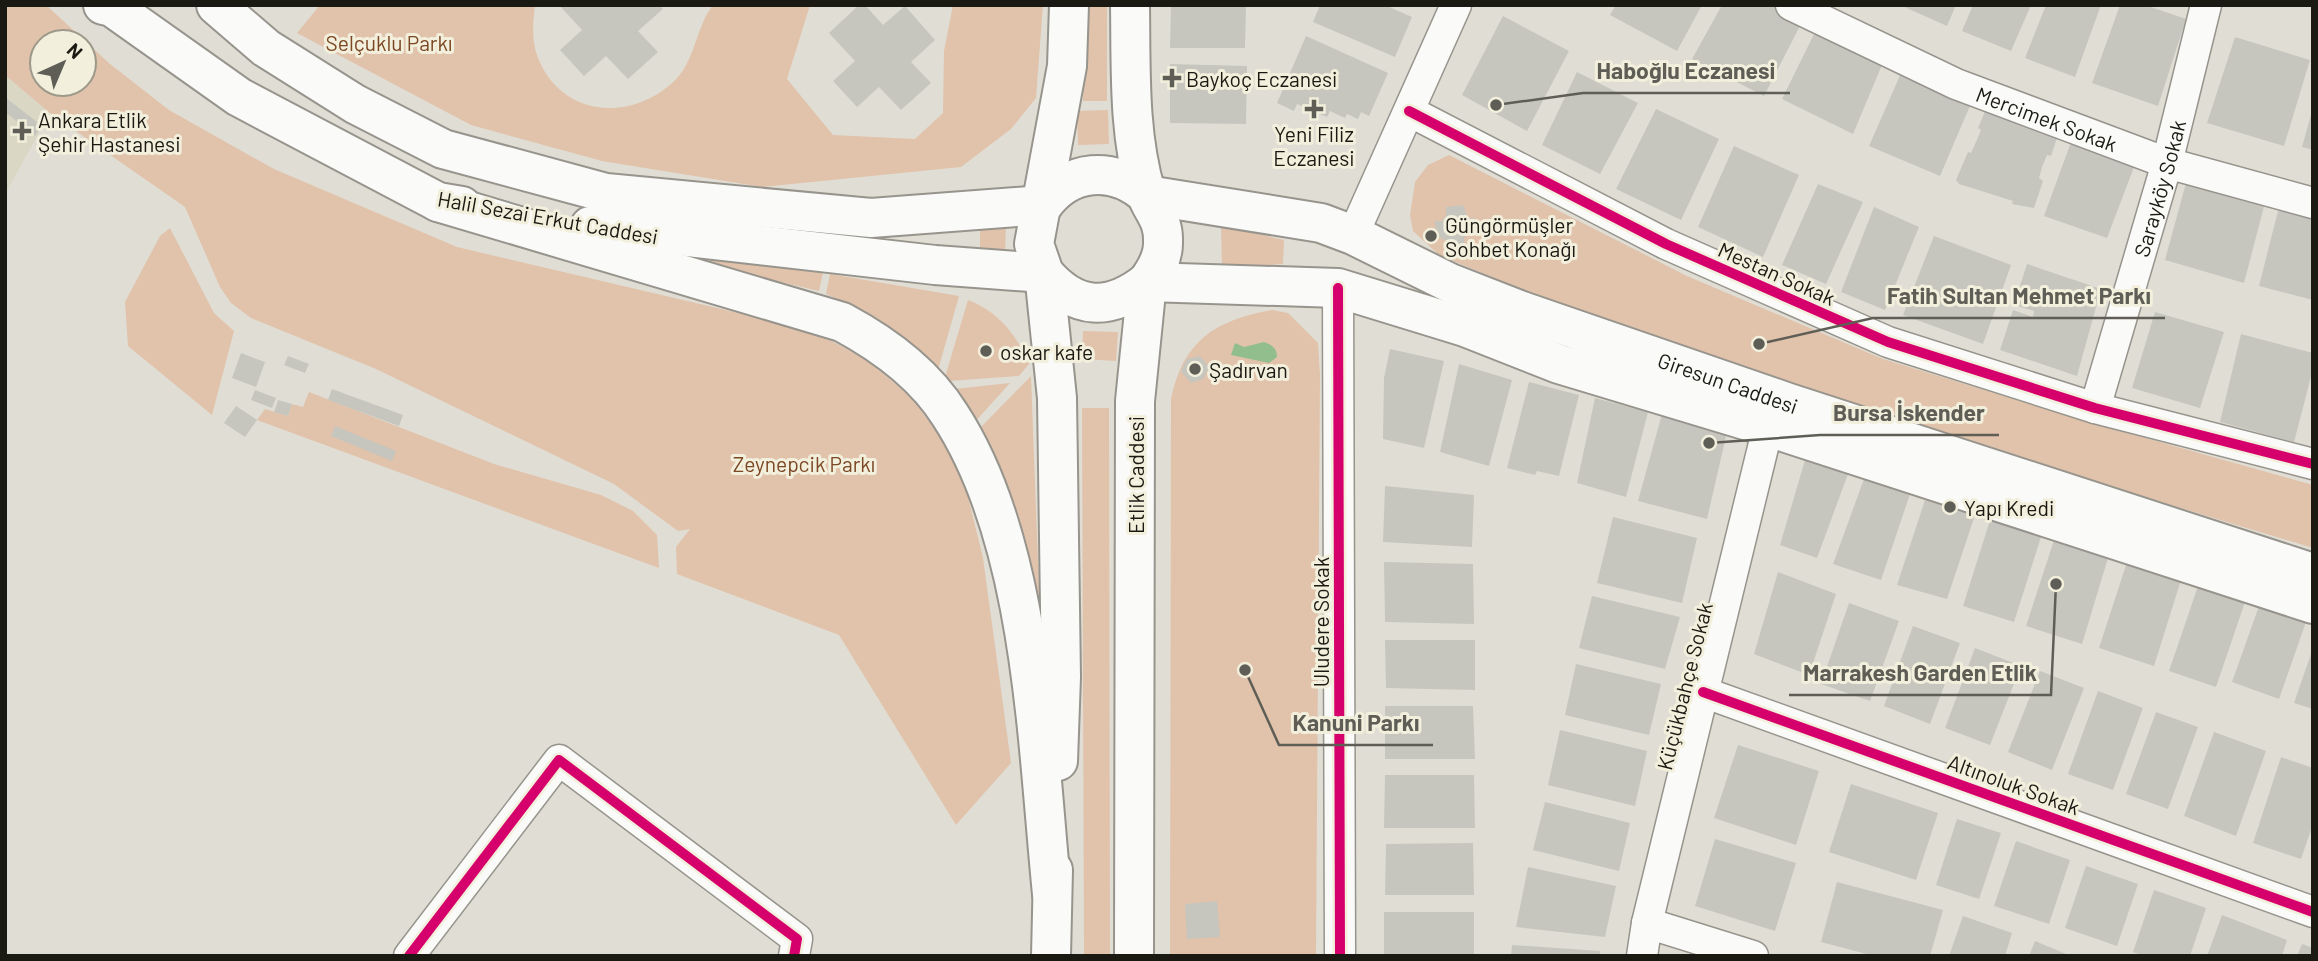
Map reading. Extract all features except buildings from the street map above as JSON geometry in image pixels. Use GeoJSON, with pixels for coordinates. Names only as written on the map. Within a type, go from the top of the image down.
{"type":"FeatureCollection","features":[{"type":"Feature","properties":{"kind":"main road","name":"Halil Sezai Erkut Caddesi"},"geometry":{"type":"LineString","coordinates":[[216,5],[266,48],[355,104],[443,149],[606,193],[871,218],[1043,205]]}},
{"type":"Feature","properties":{"kind":"main road"},"geometry":{"type":"LineString","coordinates":[[1051,956],[1061,677],[1057,398],[1044,274],[1034,244],[1067,66],[1069,5]]}},
{"type":"Feature","properties":{"kind":"main road","name":"Etlik Caddesi"},"geometry":{"type":"LineString","coordinates":[[1130,5],[1132,114],[1147,195],[1160,219],[1163,243],[1156,271],[1147,282],[1135,401],[1134,956]]}},
{"type":"Feature","properties":{"kind":"main road","name":"Halil Sezai Erkut Caddesi"},"geometry":{"type":"LineString","coordinates":[[113,6],[239,97],[438,202],[666,237],[1044,274]]}},
{"type":"Feature","properties":{"kind":"main road"},"geometry":{"type":"LineString","coordinates":[[1043,205],[1058,188],[1085,174],[1119,177],[1147,195]]}},
{"type":"Feature","properties":{"kind":"main road","name":"Giresun Caddesi"},"geometry":{"type":"LineString","coordinates":[[1147,195],[1298,218],[1353,234],[1450,283],[1522,311],[1802,408],[2313,573]]}},
{"type":"Feature","properties":{"kind":"main road"},"geometry":{"type":"LineString","coordinates":[[438,202],[842,322],[888,351],[926,385],[950,414],[982,475],[999,522],[1014,580],[1039,758],[1052,894]]}},
{"type":"Feature","properties":{"kind":"main road"},"geometry":{"type":"LineString","coordinates":[[1044,274],[1069,296],[1089,303],[1116,301],[1147,282]]}},
{"type":"Feature","properties":{"kind":"main road","name":"Giresun Caddesi"},"geometry":{"type":"LineString","coordinates":[[1147,282],[1338,288],[1465,327],[1559,364],[1768,427],[2313,604]]}},
{"type":"Feature","properties":{"kind":"street"},"geometry":{"type":"LineString","coordinates":[[1353,234],[1456,5]]}},
{"type":"Feature","properties":{"kind":"street","name":"Mercimek Sokak"},"geometry":{"type":"LineString","coordinates":[[1791,5],[1956,84],[2167,163],[2313,203]]}},
{"type":"Feature","properties":{"kind":"street","name":"Sarayköy Sokak"},"geometry":{"type":"LineString","coordinates":[[2095,408],[2167,163],[2206,5]]}},
{"type":"Feature","properties":{"kind":"street","name":"Mestan Sokak"},"geometry":{"type":"LineString","coordinates":[[1409,111],[1666,244],[1888,342],[2095,408],[2313,464]]}},
{"type":"Feature","properties":{"kind":"street","name":"Uludere Sokak"},"geometry":{"type":"LineString","coordinates":[[1338,288],[1340,956]]}},
{"type":"Feature","properties":{"kind":"street","name":"Küçükbahçe Sokak"},"geometry":{"type":"LineString","coordinates":[[1642,956],[1647,923],[1768,427]]}},
{"type":"Feature","properties":{"kind":"street","name":"Altınoluk Sokak"},"geometry":{"type":"LineString","coordinates":[[1703,692],[2313,912]]}},
{"type":"Feature","properties":{"kind":"street"},"geometry":{"type":"LineString","coordinates":[[409,956],[559,760],[797,939],[794,956]]}},
{"type":"Feature","properties":{"kind":"street"},"geometry":{"type":"LineString","coordinates":[[1647,923],[1753,956]]}},
{"type":"Feature","properties":{"kind":"shaded area","name":"Ankara Etlik Şehir Hastanesi"},"geometry":{"type":"Polygon","coordinates":[[[5,75],[28,94],[28,98],[32,98],[50,113],[5,194],[5,75]]]}},
{"type":"Feature","properties":{"kind":"shaded area"},"geometry":{"type":"Polygon","coordinates":[[[1264,342],[1274,347],[1277,354],[1269,363],[1231,355],[1235,343],[1244,347],[1264,342]]]}},
{"type":"Feature","properties":{"kind":"green space","name":"Zeynepcik Parkı"},"geometry":{"type":"Polygon","coordinates":[[[5,5],[46,5],[71,28],[28,28],[28,94],[5,75],[5,5]]]}},
{"type":"Feature","properties":{"kind":"green space","name":"Selçuklu Parkı"},"geometry":{"type":"Polygon","coordinates":[[[320,5],[535,5],[534,45],[549,78],[565,93],[582,103],[602,108],[642,102],[661,92],[678,77],[713,5],[810,5],[787,79],[833,135],[915,139],[943,113],[944,51],[953,5],[1043,5],[1036,98],[1011,129],[961,167],[762,187],[602,161],[471,125],[297,33],[320,5]]]}},
{"type":"Feature","properties":{"kind":"green space"},"geometry":{"type":"Polygon","coordinates":[[[1084,5],[1107,5],[1107,101],[1083,101],[1084,5]]]}},
{"type":"Feature","properties":{"kind":"green space","name":"Zeynepcik Parkı"},"geometry":{"type":"Polygon","coordinates":[[[98,53],[169,110],[274,169],[457,247],[811,330],[867,360],[911,397],[960,464],[983,558],[1011,763],[956,825],[839,635],[677,574],[676,547],[690,529],[678,531],[614,484],[376,369],[251,318],[231,303],[220,287],[185,207],[32,98],[98,98],[98,53]]]}},
{"type":"Feature","properties":{"kind":"green space"},"geometry":{"type":"Polygon","coordinates":[[[1108,110],[1109,144],[1078,145],[1077,111],[1108,110]]]}},
{"type":"Feature","properties":{"kind":"green space"},"geometry":{"type":"Polygon","coordinates":[[[1449,155],[1687,276],[1883,359],[2085,421],[2313,485],[2313,548],[2098,483],[1575,312],[1439,255],[1413,231],[1410,215],[1415,182],[1428,165],[1449,155]]]}},
{"type":"Feature","properties":{"kind":"green space"},"geometry":{"type":"Polygon","coordinates":[[[980,221],[1006,221],[1005,258],[980,257],[980,221]]]}},
{"type":"Feature","properties":{"kind":"green space"},"geometry":{"type":"Polygon","coordinates":[[[1221,225],[1284,240],[1283,264],[1222,268],[1221,225]]]}},
{"type":"Feature","properties":{"kind":"green space"},"geometry":{"type":"Polygon","coordinates":[[[170,228],[214,313],[234,331],[212,415],[128,346],[125,302],[160,236],[170,228]]]}},
{"type":"Feature","properties":{"kind":"green space"},"geometry":{"type":"Polygon","coordinates":[[[707,259],[823,273],[819,291],[705,264],[707,259]]]}},
{"type":"Feature","properties":{"kind":"green space"},"geometry":{"type":"Polygon","coordinates":[[[830,274],[959,296],[938,370],[913,346],[886,326],[826,294],[830,274]]]}},
{"type":"Feature","properties":{"kind":"green space"},"geometry":{"type":"Polygon","coordinates":[[[968,300],[989,311],[1012,334],[1029,364],[1019,376],[949,381],[945,377],[968,300]]]}},
{"type":"Feature","properties":{"kind":"green space"},"geometry":{"type":"Polygon","coordinates":[[[1272,310],[1288,313],[1318,343],[1320,375],[1316,956],[1170,956],[1171,399],[1184,362],[1205,336],[1234,320],[1272,310]]]}},
{"type":"Feature","properties":{"kind":"green space"},"geometry":{"type":"Polygon","coordinates":[[[1083,331],[1118,332],[1116,361],[1082,359],[1083,331]]]}},
{"type":"Feature","properties":{"kind":"green space"},"geometry":{"type":"Polygon","coordinates":[[[1031,376],[1040,615],[1000,470],[979,429],[1031,376]]]}},
{"type":"Feature","properties":{"kind":"green space"},"geometry":{"type":"Polygon","coordinates":[[[1010,383],[974,423],[954,389],[1010,383]]]}},
{"type":"Feature","properties":{"kind":"green space"},"geometry":{"type":"Polygon","coordinates":[[[309,392],[494,464],[601,495],[633,511],[657,535],[659,568],[257,420],[265,409],[288,416],[292,404],[303,407],[309,392]]]}},
{"type":"Feature","properties":{"kind":"green space"},"geometry":{"type":"Polygon","coordinates":[[[1082,408],[1109,408],[1110,956],[1084,956],[1082,408]]]}},
{"type":"Feature","properties":{"kind":"cycle path"},"geometry":{"type":"LineString","coordinates":[[1409,111],[1666,244],[1888,342],[2095,408],[2313,464]]}},
{"type":"Feature","properties":{"kind":"cycle path"},"geometry":{"type":"LineString","coordinates":[[1338,288],[1340,956]]}},
{"type":"Feature","properties":{"kind":"cycle path"},"geometry":{"type":"LineString","coordinates":[[1703,692],[2313,912]]}},
{"type":"Feature","properties":{"kind":"cycle path"},"geometry":{"type":"LineString","coordinates":[[409,956],[559,760],[797,939],[794,956]]}},
{"type":"Feature","properties":{"kind":"place","name":"Baykoç Eczanesi"},"geometry":{"type":"Point","coordinates":[1172,78]}},
{"type":"Feature","properties":{"kind":"place","name":"Haboğlu Eczanesi"},"geometry":{"type":"Point","coordinates":[1496,105]}},
{"type":"Feature","properties":{"kind":"place","name":"Yeni Filiz Eczanesi"},"geometry":{"type":"Point","coordinates":[1314,109]}},
{"type":"Feature","properties":{"kind":"place","name":"Ankara Etlik Şehir Hastanesi"},"geometry":{"type":"Point","coordinates":[22,131]}},
{"type":"Feature","properties":{"kind":"place","name":"Güngörmüşler Sohbet Konağı"},"geometry":{"type":"Point","coordinates":[1431,236]}},
{"type":"Feature","properties":{"kind":"place","name":"Fatih Sultan Mehmet Parkı"},"geometry":{"type":"Point","coordinates":[1759,344]}},
{"type":"Feature","properties":{"kind":"place","name":"oskar kafe"},"geometry":{"type":"Point","coordinates":[986,351]}},
{"type":"Feature","properties":{"kind":"place","name":"Şadırvan"},"geometry":{"type":"Point","coordinates":[1195,369]}},
{"type":"Feature","properties":{"kind":"place","name":"Bursa İskender"},"geometry":{"type":"Point","coordinates":[1709,443]}},
{"type":"Feature","properties":{"kind":"place","name":"Yapı Kredi"},"geometry":{"type":"Point","coordinates":[1950,507]}},
{"type":"Feature","properties":{"kind":"place","name":"Marrakesh Garden Etlik"},"geometry":{"type":"Point","coordinates":[2056,584]}},
{"type":"Feature","properties":{"kind":"place","name":"Kanuni Parkı"},"geometry":{"type":"Point","coordinates":[1245,670]}}]}
